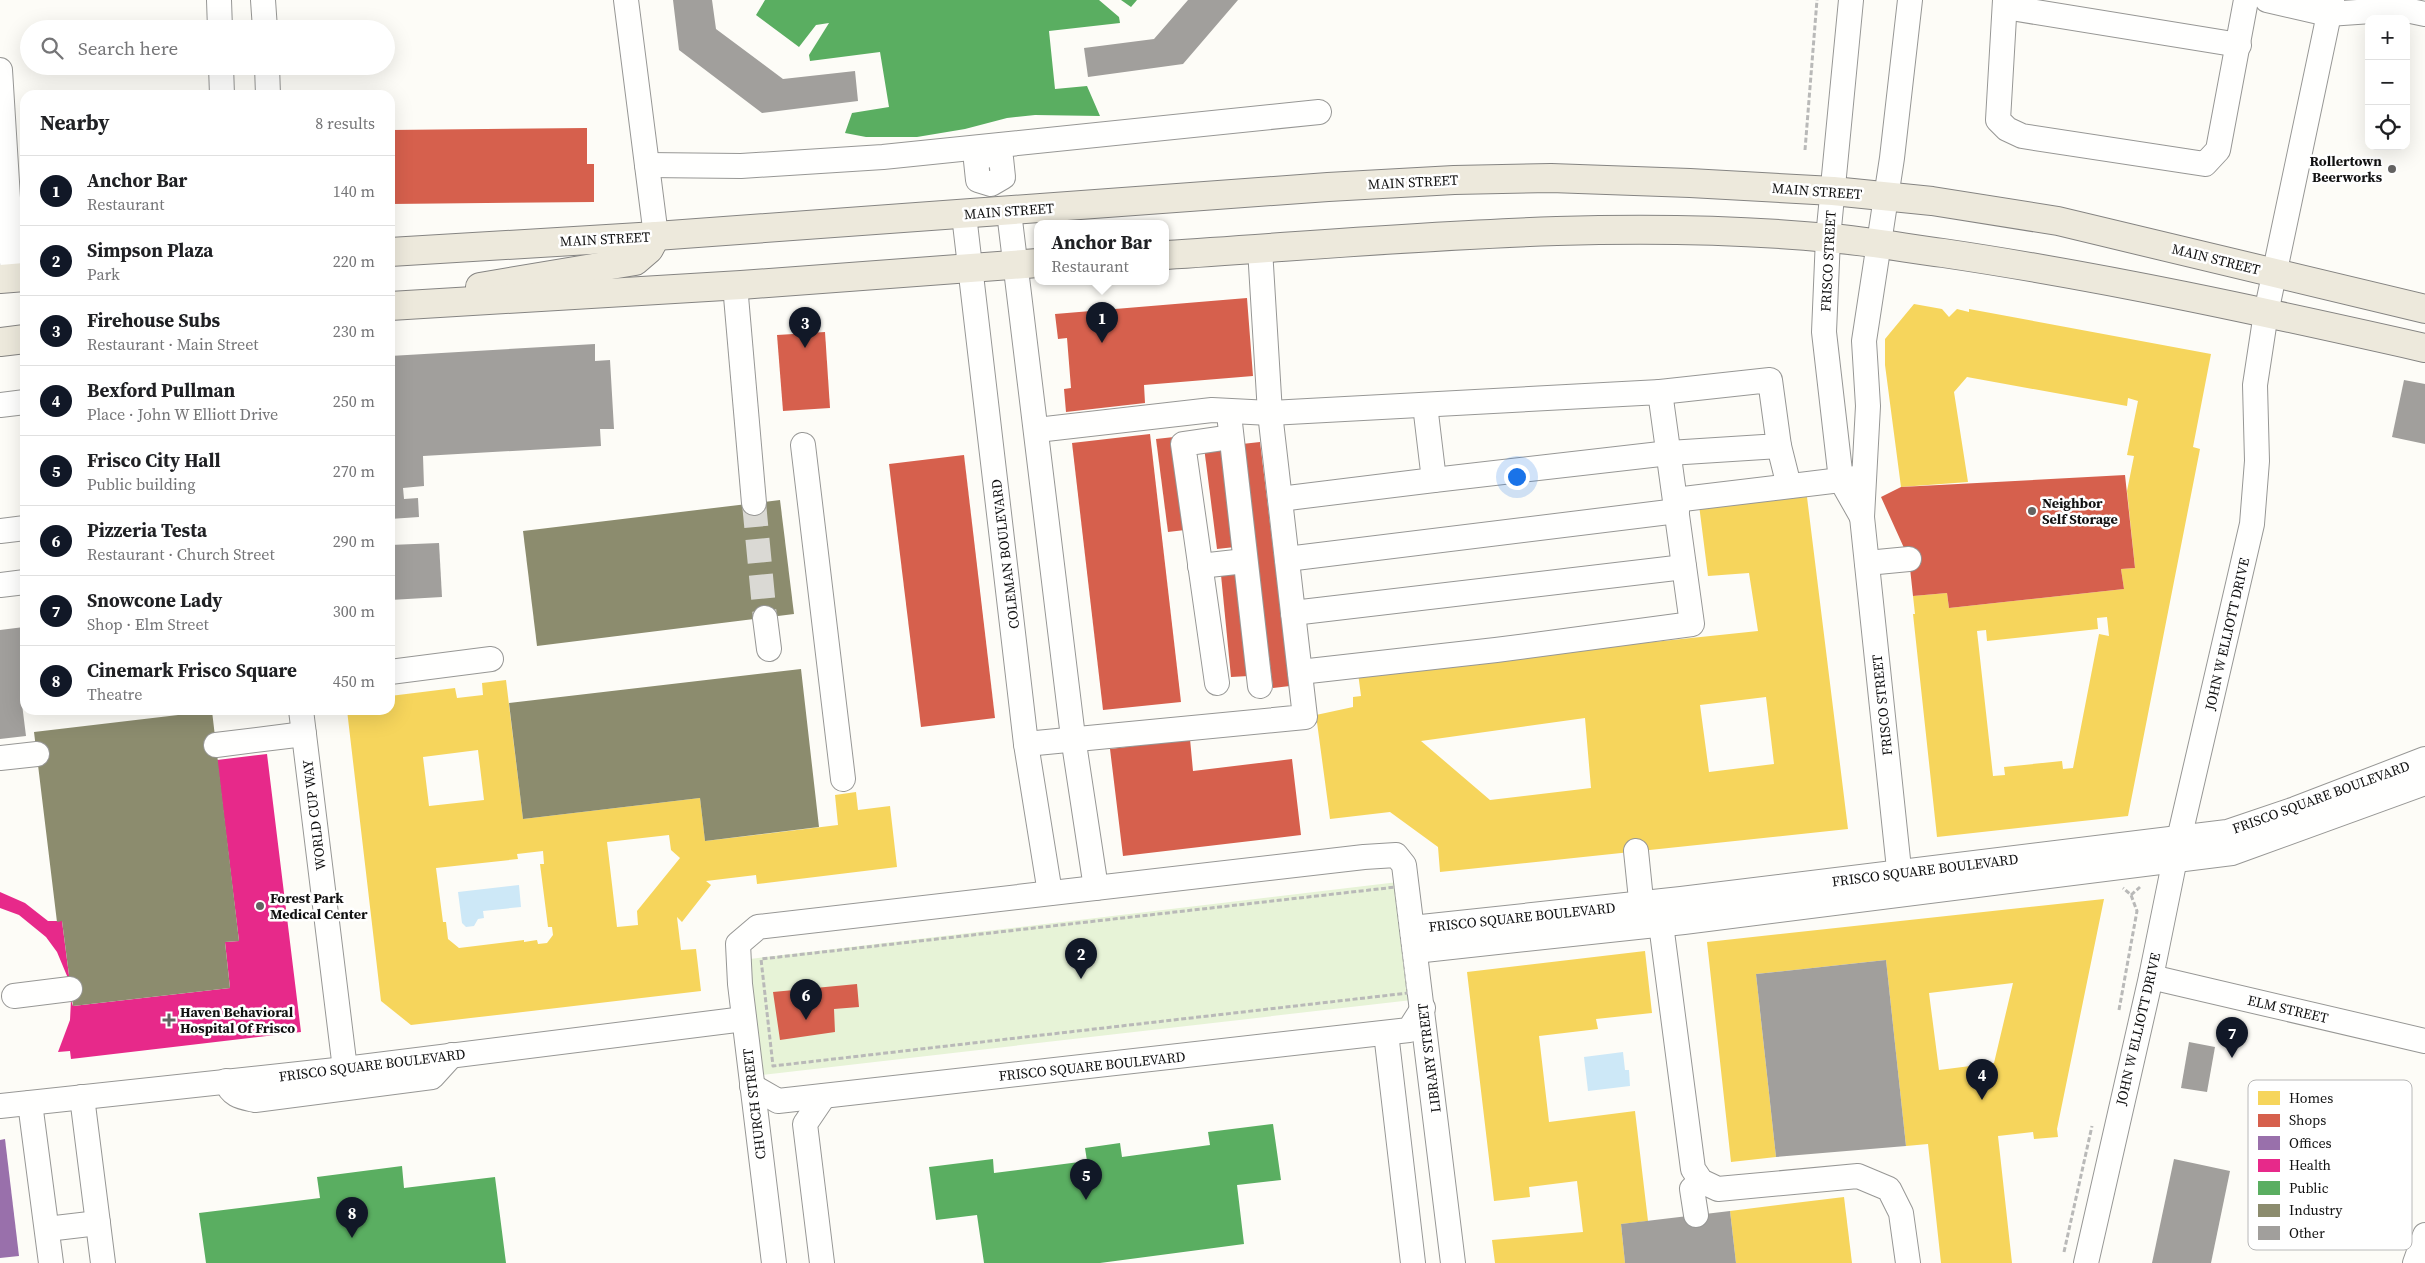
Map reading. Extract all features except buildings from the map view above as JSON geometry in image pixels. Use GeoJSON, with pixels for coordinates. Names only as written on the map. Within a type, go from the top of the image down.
{"type":"FeatureCollection","features":[{"type":"Feature","properties":{"kind":"main road","name":"MAIN STREET"},"geometry":{"type":"LineString","coordinates":[[395,252],[656,236],[1454,180],[1561,178],[1886,195],[2058,221],[2425,309]]}},
{"type":"Feature","properties":{"kind":"main road"},"geometry":{"type":"LineString","coordinates":[[1169,255],[1585,229],[1716,231],[1828,238],[2050,269],[2266,312],[2425,348]]}},
{"type":"Feature","properties":{"kind":"main road"},"geometry":{"type":"LineString","coordinates":[[426,304],[461,291],[510,281],[635,261],[649,249],[656,236]]}},
{"type":"Feature","properties":{"kind":"main road"},"geometry":{"type":"LineString","coordinates":[[395,306],[735,286],[1028,263]]}},
{"type":"Feature","properties":{"kind":"main road"},"geometry":{"type":"LineString","coordinates":[[0,342],[20,340]]}},
{"type":"Feature","properties":{"kind":"street"},"geometry":{"type":"LineString","coordinates":[[219,0],[220,20]]}},
{"type":"Feature","properties":{"kind":"street"},"geometry":{"type":"LineString","coordinates":[[263,0],[264,20]]}},
{"type":"Feature","properties":{"kind":"street"},"geometry":{"type":"LineString","coordinates":[[626,0],[656,236]]}},
{"type":"Feature","properties":{"kind":"street","name":"FRISCO STREET"},"geometry":{"type":"LineString","coordinates":[[1851,0],[1828,238],[1824,332],[1841,480],[1862,517]]}},
{"type":"Feature","properties":{"kind":"street","name":"FRISCO STREET"},"geometry":{"type":"LineString","coordinates":[[1901,884],[1862,517],[1866,476],[1868,406],[1864,341],[1886,195],[1910,0]]}},
{"type":"Feature","properties":{"kind":"street"},"geometry":{"type":"LineString","coordinates":[[2239,45],[2005,4],[1998,120],[2007,129],[2022,136],[2205,164],[2218,150],[2239,45],[2246,0]]}},
{"type":"Feature","properties":{"kind":"street"},"geometry":{"type":"LineString","coordinates":[[2266,0],[2330,7],[2401,9],[2425,14]]}},
{"type":"Feature","properties":{"kind":"street","name":"JOHN W ELLIOTT DRIVE"},"geometry":{"type":"LineString","coordinates":[[2086,1263],[2151,977],[2176,850],[2252,524],[2257,462],[2255,385],[2266,312],[2330,7]]}},
{"type":"Feature","properties":{"kind":"street"},"geometry":{"type":"LineString","coordinates":[[0,70],[10,129],[13,278]]}},
{"type":"Feature","properties":{"kind":"street"},"geometry":{"type":"LineString","coordinates":[[221,75],[222,90]]}},
{"type":"Feature","properties":{"kind":"street"},"geometry":{"type":"LineString","coordinates":[[267,75],[268,90]]}},
{"type":"Feature","properties":{"kind":"street"},"geometry":{"type":"LineString","coordinates":[[647,165],[741,166],[989,150],[1319,112]]}},
{"type":"Feature","properties":{"kind":"street"},"geometry":{"type":"LineString","coordinates":[[989,150],[1001,158],[1003,177],[991,184],[1001,212],[1028,263],[1037,430],[1074,737],[1096,888],[1050,893]]}},
{"type":"Feature","properties":{"kind":"street","name":"COLEMAN BOULEVARD"},"geometry":{"type":"LineString","coordinates":[[964,215],[1026,744],[1050,893]]}},
{"type":"Feature","properties":{"kind":"street"},"geometry":{"type":"LineString","coordinates":[[1026,744],[1074,737],[1305,717],[1270,413],[1260,249]]}},
{"type":"Feature","properties":{"kind":"street"},"geometry":{"type":"LineString","coordinates":[[735,286],[754,503]]}},
{"type":"Feature","properties":{"kind":"street"},"geometry":{"type":"LineString","coordinates":[[1037,430],[1212,410],[1270,413],[1425,405],[1660,392],[1770,380],[1779,446],[1789,486]]}},
{"type":"Feature","properties":{"kind":"street"},"geometry":{"type":"LineString","coordinates":[[1300,672],[1496,650],[1692,624],[1660,392]]}},
{"type":"Feature","properties":{"kind":"street"},"geometry":{"type":"LineString","coordinates":[[0,405],[20,403]]}},
{"type":"Feature","properties":{"kind":"street"},"geometry":{"type":"LineString","coordinates":[[1425,405],[1434,480]]}},
{"type":"Feature","properties":{"kind":"street"},"geometry":{"type":"LineString","coordinates":[[1230,411],[1231,438],[1260,686]]}},
{"type":"Feature","properties":{"kind":"street"},"geometry":{"type":"LineString","coordinates":[[1217,683],[1183,444],[1231,438]]}},
{"type":"Feature","properties":{"kind":"street"},"geometry":{"type":"LineString","coordinates":[[803,445],[843,779]]}},
{"type":"Feature","properties":{"kind":"street"},"geometry":{"type":"LineString","coordinates":[[1280,499],[1669,453],[1779,446]]}},
{"type":"Feature","properties":{"kind":"street"},"geometry":{"type":"LineString","coordinates":[[1287,559],[1676,506],[1789,486],[1866,476]]}},
{"type":"Feature","properties":{"kind":"street"},"geometry":{"type":"LineString","coordinates":[[0,531],[20,529]]}},
{"type":"Feature","properties":{"kind":"street"},"geometry":{"type":"LineString","coordinates":[[1867,563],[1909,559]]}},
{"type":"Feature","properties":{"kind":"street"},"geometry":{"type":"LineString","coordinates":[[1200,566],[1245,561]]}},
{"type":"Feature","properties":{"kind":"street"},"geometry":{"type":"LineString","coordinates":[[1293,614],[1684,566]]}},
{"type":"Feature","properties":{"kind":"street"},"geometry":{"type":"LineString","coordinates":[[0,585],[20,583]]}},
{"type":"Feature","properties":{"kind":"street"},"geometry":{"type":"LineString","coordinates":[[765,618],[768,649]]}},
{"type":"Feature","properties":{"kind":"street"},"geometry":{"type":"LineString","coordinates":[[395,671],[492,659]]}},
{"type":"Feature","properties":{"kind":"street","name":"WORLD CUP WAY"},"geometry":{"type":"LineString","coordinates":[[302,715],[345,1069]]}},
{"type":"Feature","properties":{"kind":"street"},"geometry":{"type":"LineString","coordinates":[[216,745],[304,734]]}},
{"type":"Feature","properties":{"kind":"street"},"geometry":{"type":"LineString","coordinates":[[0,758],[37,754]]}},
{"type":"Feature","properties":{"kind":"street","name":"FRISCO SQUARE BOULEVARD"},"geometry":{"type":"LineString","coordinates":[[2176,850],[2296,809],[2425,759]]}},
{"type":"Feature","properties":{"kind":"street","name":"FRISCO SQUARE BOULEVARD"},"geometry":{"type":"LineString","coordinates":[[1414,940],[1651,914],[2176,850],[2232,854],[2425,783]]}},
{"type":"Feature","properties":{"kind":"street"},"geometry":{"type":"LineString","coordinates":[[1636,851],[1651,914],[1693,1170],[1701,1181],[1718,1189],[1858,1176],[1889,1189],[1902,1213],[1908,1263]]}},
{"type":"Feature","properties":{"kind":"street","name":"LIBRARY STREET"},"geometry":{"type":"LineString","coordinates":[[1096,888],[1364,856],[1396,855],[1404,865],[1454,1263]]}},
{"type":"Feature","properties":{"kind":"street","name":"CHURCH STREET"},"geometry":{"type":"LineString","coordinates":[[774,1263],[744,1019],[738,944],[758,927],[1050,893]]}},
{"type":"Feature","properties":{"kind":"street","name":"ELM STREET"},"geometry":{"type":"LineString","coordinates":[[2151,977],[2425,1042]]}},
{"type":"Feature","properties":{"kind":"street"},"geometry":{"type":"LineString","coordinates":[[14,996],[70,989]]}},
{"type":"Feature","properties":{"kind":"street","name":"FRISCO SQUARE BOULEVARD"},"geometry":{"type":"LineString","coordinates":[[752,1086],[778,1101],[1409,1030],[1422,1008]]}},
{"type":"Feature","properties":{"kind":"street","name":"FRISCO SQUARE BOULEVARD"},"geometry":{"type":"LineString","coordinates":[[0,1106],[345,1069],[744,1019]]}},
{"type":"Feature","properties":{"kind":"street"},"geometry":{"type":"LineString","coordinates":[[1386,1032],[1413,1263]]}},
{"type":"Feature","properties":{"kind":"street"},"geometry":{"type":"LineString","coordinates":[[226,1082],[229,1090],[238,1097],[255,1100],[432,1077],[452,1056]]}},
{"type":"Feature","properties":{"kind":"street"},"geometry":{"type":"LineString","coordinates":[[822,1263],[804,1124],[824,1096]]}},
{"type":"Feature","properties":{"kind":"street"},"geometry":{"type":"LineString","coordinates":[[82,1097],[103,1263]]}},
{"type":"Feature","properties":{"kind":"street"},"geometry":{"type":"LineString","coordinates":[[30,1103],[51,1263]]}},
{"type":"Feature","properties":{"kind":"street"},"geometry":{"type":"LineString","coordinates":[[1696,1215],[1692,1189],[1701,1181]]}},
{"type":"Feature","properties":{"kind":"street"},"geometry":{"type":"LineString","coordinates":[[47,1229],[98,1223]]}},
{"type":"Feature","properties":{"kind":"street"},"geometry":{"type":"LineString","coordinates":[[2415,1263],[2425,1235]]}},
{"type":"Feature","properties":{"kind":"path"},"geometry":{"type":"LineString","coordinates":[[1805,150],[1816,0]]}},
{"type":"Feature","properties":{"kind":"path"},"geometry":{"type":"LineString","coordinates":[[2119,1011],[2137,911],[2131,895],[2120,886]]}},
{"type":"Feature","properties":{"kind":"path"},"geometry":{"type":"LineString","coordinates":[[1396,887],[1408,993],[773,1066],[761,959],[1396,887]]}},
{"type":"Feature","properties":{"kind":"path"},"geometry":{"type":"LineString","coordinates":[[2063,1254],[2093,1124]]}},
{"type":"Feature","properties":{"kind":"green space"},"geometry":{"type":"Polygon","coordinates":[[[1398,882],[1412,1000],[761,1075],[750,959],[1398,882]]]}},
{"type":"Feature","properties":{"kind":"water"},"geometry":{"type":"Polygon","coordinates":[[[519,885],[521,907],[483,911],[484,918],[478,919],[474,926],[466,927],[462,923],[458,892],[519,885]]]}},
{"type":"Feature","properties":{"kind":"water"},"geometry":{"type":"Polygon","coordinates":[[[1623,1052],[1625,1070],[1629,1070],[1630,1086],[1588,1091],[1584,1057],[1623,1052]]]}},
{"type":"Feature","properties":{"kind":"tunnel"},"geometry":{"type":"LineString","coordinates":[[754,503],[765,618]]}},
{"type":"Feature","properties":{"kind":"place","name":"Rollertown Beerworks"},"geometry":{"type":"Point","coordinates":[2392,169]}},
{"type":"Feature","properties":{"kind":"place","name":"Anchor Bar"},"geometry":{"type":"Point","coordinates":[1102,343]}},
{"type":"Feature","properties":{"kind":"place","name":"Firehouse Subs"},"geometry":{"type":"Point","coordinates":[805,348]}},
{"type":"Feature","properties":{"kind":"place","name":"Neighbor Self Storage"},"geometry":{"type":"Point","coordinates":[2032,511]}},
{"type":"Feature","properties":{"kind":"place","name":"Forest Park Medical Center"},"geometry":{"type":"Point","coordinates":[260,906]}},
{"type":"Feature","properties":{"kind":"place","name":"Simpson Plaza"},"geometry":{"type":"Point","coordinates":[1081,979]}},
{"type":"Feature","properties":{"kind":"place","name":"Haven Behavioral Hospital Of Frisco"},"geometry":{"type":"Point","coordinates":[169,1020]}},
{"type":"Feature","properties":{"kind":"place","name":"Pizzeria Testa"},"geometry":{"type":"Point","coordinates":[806,1020]}},
{"type":"Feature","properties":{"kind":"place","name":"Snowcone Lady"},"geometry":{"type":"Point","coordinates":[2232,1058]}},
{"type":"Feature","properties":{"kind":"place","name":"Bexford Pullman"},"geometry":{"type":"Point","coordinates":[1982,1100]}},
{"type":"Feature","properties":{"kind":"place","name":"Frisco City Hall"},"geometry":{"type":"Point","coordinates":[1086,1200]}},
{"type":"Feature","properties":{"kind":"place","name":"Cinemark Frisco Square"},"geometry":{"type":"Point","coordinates":[352,1238]}}]}
